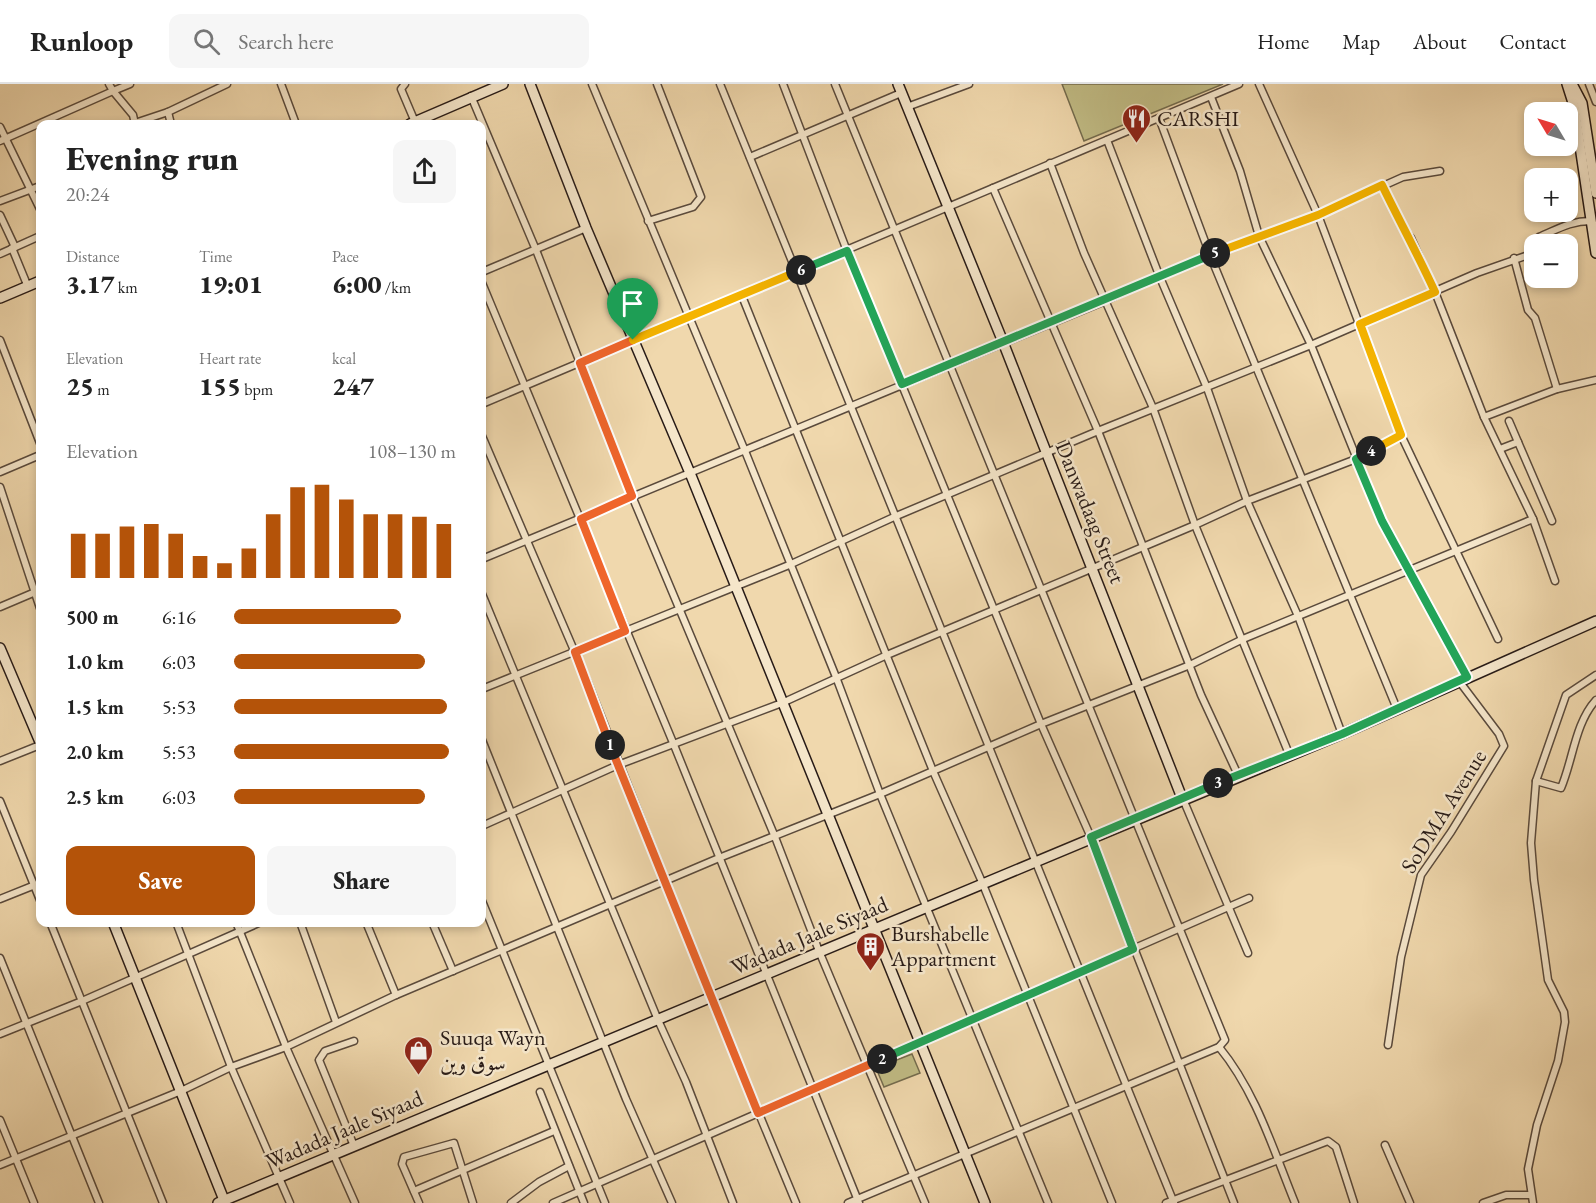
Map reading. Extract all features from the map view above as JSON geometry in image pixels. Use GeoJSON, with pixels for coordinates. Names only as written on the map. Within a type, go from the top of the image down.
{"type":"FeatureCollection","features":[{"type":"Feature","properties":{"kind":"street"},"geometry":{"type":"LineString","coordinates":[[108,84],[133,115],[134,120]]}},
{"type":"Feature","properties":{"kind":"street"},"geometry":{"type":"LineString","coordinates":[[48,120],[130,84]]}},
{"type":"Feature","properties":{"kind":"street"},"geometry":{"type":"LineString","coordinates":[[146,120],[227,84]]}},
{"type":"Feature","properties":{"kind":"street"},"geometry":{"type":"LineString","coordinates":[[281,84],[294,120]]}},
{"type":"Feature","properties":{"kind":"street"},"geometry":{"type":"LineString","coordinates":[[405,84],[401,89],[414,120]]}},
{"type":"Feature","properties":{"kind":"street"},"geometry":{"type":"LineString","coordinates":[[421,120],[471,96],[503,84]]}},
{"type":"Feature","properties":{"kind":"street"},"geometry":{"type":"LineString","coordinates":[[530,84],[586,228],[690,472],[734,586],[985,1203]]}},
{"type":"Feature","properties":{"kind":"street"},"geometry":{"type":"LineString","coordinates":[[592,84],[745,451],[789,565],[837,677],[880,795],[928,906],[1048,1203]]}},
{"type":"Feature","properties":{"kind":"street"},"geometry":{"type":"LineString","coordinates":[[648,221],[693,207],[701,197],[657,84]]}},
{"type":"Feature","properties":{"kind":"street"},"geometry":{"type":"LineString","coordinates":[[720,84],[894,517],[1127,1084],[1171,1202],[1224,1178],[1322,1142],[1332,1143],[1354,1203]]}},
{"type":"Feature","properties":{"kind":"street"},"geometry":{"type":"LineString","coordinates":[[783,84],[847,251],[1041,724],[1091,837],[1234,1203]]}},
{"type":"Feature","properties":{"kind":"street"},"geometry":{"type":"LineString","coordinates":[[835,84],[849,113],[1225,1040],[1219,1047],[965,1153],[859,1201],[848,1203]]}},
{"type":"Feature","properties":{"kind":"street"},"geometry":{"type":"LineString","coordinates":[[907,107],[969,84]]}},
{"type":"Feature","properties":{"kind":"street"},"geometry":{"type":"LineString","coordinates":[[486,402],[1239,84]]}},
{"type":"Feature","properties":{"kind":"street"},"geometry":{"type":"LineString","coordinates":[[1259,84],[1318,215],[1401,435],[1498,639]]}},
{"type":"Feature","properties":{"kind":"street"},"geometry":{"type":"LineString","coordinates":[[1567,84],[1574,106],[1596,253]]}},
{"type":"Feature","properties":{"kind":"street"},"geometry":{"type":"LineString","coordinates":[[1572,84],[1582,103],[1596,193]]}},
{"type":"Feature","properties":{"kind":"street"},"geometry":{"type":"LineString","coordinates":[[1589,84],[1596,102]]}},
{"type":"Feature","properties":{"kind":"street"},"geometry":{"type":"LineString","coordinates":[[750,157],[803,135],[899,88]]}},
{"type":"Feature","properties":{"kind":"street","name":"Danwadaag Street"},"geometry":{"type":"LineString","coordinates":[[899,88],[1003,342],[1182,798],[1248,953]]}},
{"type":"Feature","properties":{"kind":"street"},"geometry":{"type":"LineString","coordinates":[[471,96],[481,120]]}},
{"type":"Feature","properties":{"kind":"street"},"geometry":{"type":"LineString","coordinates":[[1211,97],[1240,171],[1259,236],[1311,345],[1382,521],[1463,679]]}},
{"type":"Feature","properties":{"kind":"street"},"geometry":{"type":"LineString","coordinates":[[168,112],[170,120]]}},
{"type":"Feature","properties":{"kind":"street"},"geometry":{"type":"LineString","coordinates":[[1159,118],[1210,255],[1397,710]]}},
{"type":"Feature","properties":{"kind":"street"},"geometry":{"type":"LineString","coordinates":[[3,140],[36,125]]}},
{"type":"Feature","properties":{"kind":"street"},"geometry":{"type":"LineString","coordinates":[[0,127],[3,140],[36,200]]}},
{"type":"Feature","properties":{"kind":"street"},"geometry":{"type":"LineString","coordinates":[[486,132],[536,250],[632,496],[728,722],[819,951],[925,1203]]}},
{"type":"Feature","properties":{"kind":"street"},"geometry":{"type":"LineString","coordinates":[[1107,140],[1159,275],[1207,388],[1247,501],[1298,616],[1342,734]]}},
{"type":"Feature","properties":{"kind":"street"},"geometry":{"type":"LineString","coordinates":[[1050,163],[1105,301],[1153,408],[1195,525],[1289,754]]}},
{"type":"Feature","properties":{"kind":"street"},"geometry":{"type":"LineString","coordinates":[[486,557],[1105,301],[1159,275],[1318,215],[1402,177],[1440,171]]}},
{"type":"Feature","properties":{"kind":"street"},"geometry":{"type":"LineString","coordinates":[[1382,185],[1403,230],[1411,238],[1435,292],[1484,417],[1533,519],[1555,580]]}},
{"type":"Feature","properties":{"kind":"street"},"geometry":{"type":"LineString","coordinates":[[0,201],[36,188]]}},
{"type":"Feature","properties":{"kind":"street"},"geometry":{"type":"LineString","coordinates":[[993,188],[1098,431],[1145,545],[1190,665],[1238,775]]}},
{"type":"Feature","properties":{"kind":"street"},"geometry":{"type":"LineString","coordinates":[[0,215],[28,286]]}},
{"type":"Feature","properties":{"kind":"street"},"geometry":{"type":"LineString","coordinates":[[1545,234],[1573,221],[1591,221]]}},
{"type":"Feature","properties":{"kind":"street"},"geometry":{"type":"LineString","coordinates":[[486,270],[586,228]]}},
{"type":"Feature","properties":{"kind":"street"},"geometry":{"type":"LineString","coordinates":[[0,254],[36,238]]}},
{"type":"Feature","properties":{"kind":"street"},"geometry":{"type":"LineString","coordinates":[[486,687],[789,565],[894,517],[996,476],[1098,431],[1524,256]]}},
{"type":"Feature","properties":{"kind":"street"},"geometry":{"type":"LineString","coordinates":[[1514,258],[1528,310],[1535,318],[1557,389]]}},
{"type":"Feature","properties":{"kind":"street"},"geometry":{"type":"LineString","coordinates":[[0,298],[36,283]]}},
{"type":"Feature","properties":{"kind":"street"},"geometry":{"type":"LineString","coordinates":[[486,293],[674,745],[766,975],[815,1088],[859,1201]]}},
{"type":"Feature","properties":{"kind":"street"},"geometry":{"type":"LineString","coordinates":[[742,296],[933,771],[1029,995],[1112,1203]]}},
{"type":"Feature","properties":{"kind":"street"},"geometry":{"type":"LineString","coordinates":[[0,340],[36,433]]}},
{"type":"Feature","properties":{"kind":"street"},"geometry":{"type":"LineString","coordinates":[[1484,417],[1557,389],[1596,381]]}},
{"type":"Feature","properties":{"kind":"street"},"geometry":{"type":"LineString","coordinates":[[1509,421],[1552,521]]}},
{"type":"Feature","properties":{"kind":"street"},"geometry":{"type":"LineString","coordinates":[[486,824],[618,765],[782,703],[887,654],[1043,590],[1247,501],[1356,459],[1401,435]]}},
{"type":"Feature","properties":{"kind":"street"},"geometry":{"type":"LineString","coordinates":[[1500,450],[1518,442]]}},
{"type":"Feature","properties":{"kind":"street"},"geometry":{"type":"LineString","coordinates":[[486,446],[575,652],[711,998],[796,1203]]}},
{"type":"Feature","properties":{"kind":"street"},"geometry":{"type":"LineString","coordinates":[[0,472],[36,457]]}},
{"type":"Feature","properties":{"kind":"street"},"geometry":{"type":"LineString","coordinates":[[0,487],[36,599]]}},
{"type":"Feature","properties":{"kind":"street"},"geometry":{"type":"LineString","coordinates":[[0,1166],[181,1091],[231,1067],[286,1047],[396,995],[559,928],[719,858],[880,795],[988,746],[1190,665],[1243,639],[1533,519]]}},
{"type":"Feature","properties":{"kind":"street"},"geometry":{"type":"LineString","coordinates":[[0,607],[36,592]]}},
{"type":"Feature","properties":{"kind":"street"},"geometry":{"type":"LineString","coordinates":[[486,603],[658,1020],[686,1082],[733,1203]]}},
{"type":"Feature","properties":{"kind":"street","name":"Wadada Jaale Siyaad"},"geometry":{"type":"LineString","coordinates":[[223,1202],[1182,798],[1342,734],[1596,621]]}},
{"type":"Feature","properties":{"kind":"street"},"geometry":{"type":"LineString","coordinates":[[0,648],[36,734]]}},
{"type":"Feature","properties":{"kind":"street"},"geometry":{"type":"LineString","coordinates":[[1533,1203],[1528,1169],[1537,1125],[1558,1061],[1565,1022],[1564,1012],[1548,980],[1534,880],[1531,843],[1536,781],[1566,695],[1596,675]]}},
{"type":"Feature","properties":{"kind":"street","name":"SoDMA Avenue"},"geometry":{"type":"LineString","coordinates":[[1388,1045],[1401,957],[1417,884],[1504,746],[1499,734],[1463,679]]}},
{"type":"Feature","properties":{"kind":"street"},"geometry":{"type":"LineString","coordinates":[[1536,781],[1561,788],[1570,766],[1580,726],[1596,700]]}},
{"type":"Feature","properties":{"kind":"street"},"geometry":{"type":"LineString","coordinates":[[0,761],[36,746]]}},
{"type":"Feature","properties":{"kind":"street"},"geometry":{"type":"LineString","coordinates":[[486,750],[603,1042],[672,1203]]}},
{"type":"Feature","properties":{"kind":"street"},"geometry":{"type":"LineString","coordinates":[[0,801],[36,880]]}},
{"type":"Feature","properties":{"kind":"street"},"geometry":{"type":"LineString","coordinates":[[0,899],[36,885]]}},
{"type":"Feature","properties":{"kind":"street"},"geometry":{"type":"LineString","coordinates":[[553,1203],[566,1200],[598,1183],[1249,898]]}},
{"type":"Feature","properties":{"kind":"street"},"geometry":{"type":"LineString","coordinates":[[486,912],[605,1203]]}},
{"type":"Feature","properties":{"kind":"street"},"geometry":{"type":"LineString","coordinates":[[52,927],[163,1203]]}},
{"type":"Feature","properties":{"kind":"street"},"geometry":{"type":"LineString","coordinates":[[115,927],[223,1202]]}},
{"type":"Feature","properties":{"kind":"street"},"geometry":{"type":"LineString","coordinates":[[178,927],[231,1067],[290,1203]]}},
{"type":"Feature","properties":{"kind":"street"},"geometry":{"type":"LineString","coordinates":[[238,927],[286,1047],[355,1203]]}},
{"type":"Feature","properties":{"kind":"street"},"geometry":{"type":"LineString","coordinates":[[0,1034],[82,1001],[249,927]]}},
{"type":"Feature","properties":{"kind":"street"},"geometry":{"type":"LineString","coordinates":[[302,927],[336,1022]]}},
{"type":"Feature","properties":{"kind":"street"},"geometry":{"type":"LineString","coordinates":[[368,927],[396,995]]}},
{"type":"Feature","properties":{"kind":"street"},"geometry":{"type":"LineString","coordinates":[[434,927],[453,971]]}},
{"type":"Feature","properties":{"kind":"street"},"geometry":{"type":"LineString","coordinates":[[0,958],[99,1203]]}},
{"type":"Feature","properties":{"kind":"street"},"geometry":{"type":"LineString","coordinates":[[354,1041],[325,1051],[319,1060],[354,1146]]}},
{"type":"Feature","properties":{"kind":"street"},"geometry":{"type":"LineString","coordinates":[[1219,1047],[1235,1069],[1260,1114],[1295,1203]]}},
{"type":"Feature","properties":{"kind":"street"},"geometry":{"type":"LineString","coordinates":[[540,1092],[584,1203]]}},
{"type":"Feature","properties":{"kind":"street"},"geometry":{"type":"LineString","coordinates":[[0,1120],[34,1203]]}},
{"type":"Feature","properties":{"kind":"street"},"geometry":{"type":"LineString","coordinates":[[414,1191],[554,1131]]}},
{"type":"Feature","properties":{"kind":"street"},"geometry":{"type":"LineString","coordinates":[[418,1203],[402,1164],[404,1157],[454,1143],[473,1203]]}},
{"type":"Feature","properties":{"kind":"street"},"geometry":{"type":"LineString","coordinates":[[1385,1145],[1410,1203]]}},
{"type":"Feature","properties":{"kind":"street"},"geometry":{"type":"LineString","coordinates":[[511,1203],[539,1182],[569,1166]]}},
{"type":"Feature","properties":{"kind":"street"},"geometry":{"type":"LineString","coordinates":[[1483,1203],[1506,1195],[1531,1195]]}},
{"type":"Feature","properties":{"kind":"shaded area"},"geometry":{"type":"Polygon","coordinates":[[[1062,84],[1223,84],[1084,141],[1062,84]]]}},
{"type":"Feature","properties":{"kind":"shaded area"},"geometry":{"type":"Polygon","coordinates":[[[912,1054],[920,1073],[884,1087],[876,1068],[912,1054]]]}},
{"type":"Feature","properties":{"kind":"place","name":"CARSHI"},"geometry":{"type":"Point","coordinates":[1136,144]}},
{"type":"Feature","properties":{"kind":"place","name":"Burshabelle Appartment"},"geometry":{"type":"Point","coordinates":[870,972]}},
{"type":"Feature","properties":{"kind":"place","name":"Suuqa Wayn سوق وين"},"geometry":{"type":"Point","coordinates":[419,1076]}},
{"type":"Feature","properties":{"kind":"route"},"geometry":{"type":"LineString","coordinates":[[1382,185],[1403,230],[1411,238],[1435,292],[1360,324],[1401,435],[1356,459],[1382,521],[1467,677],[1342,734],[1091,837],[1133,949],[758,1113],[575,652],[625,631],[581,519],[632,496],[580,363],[633,340],[847,251],[902,384],[1105,301],[1159,275],[1318,215],[1382,185]]}}]}
